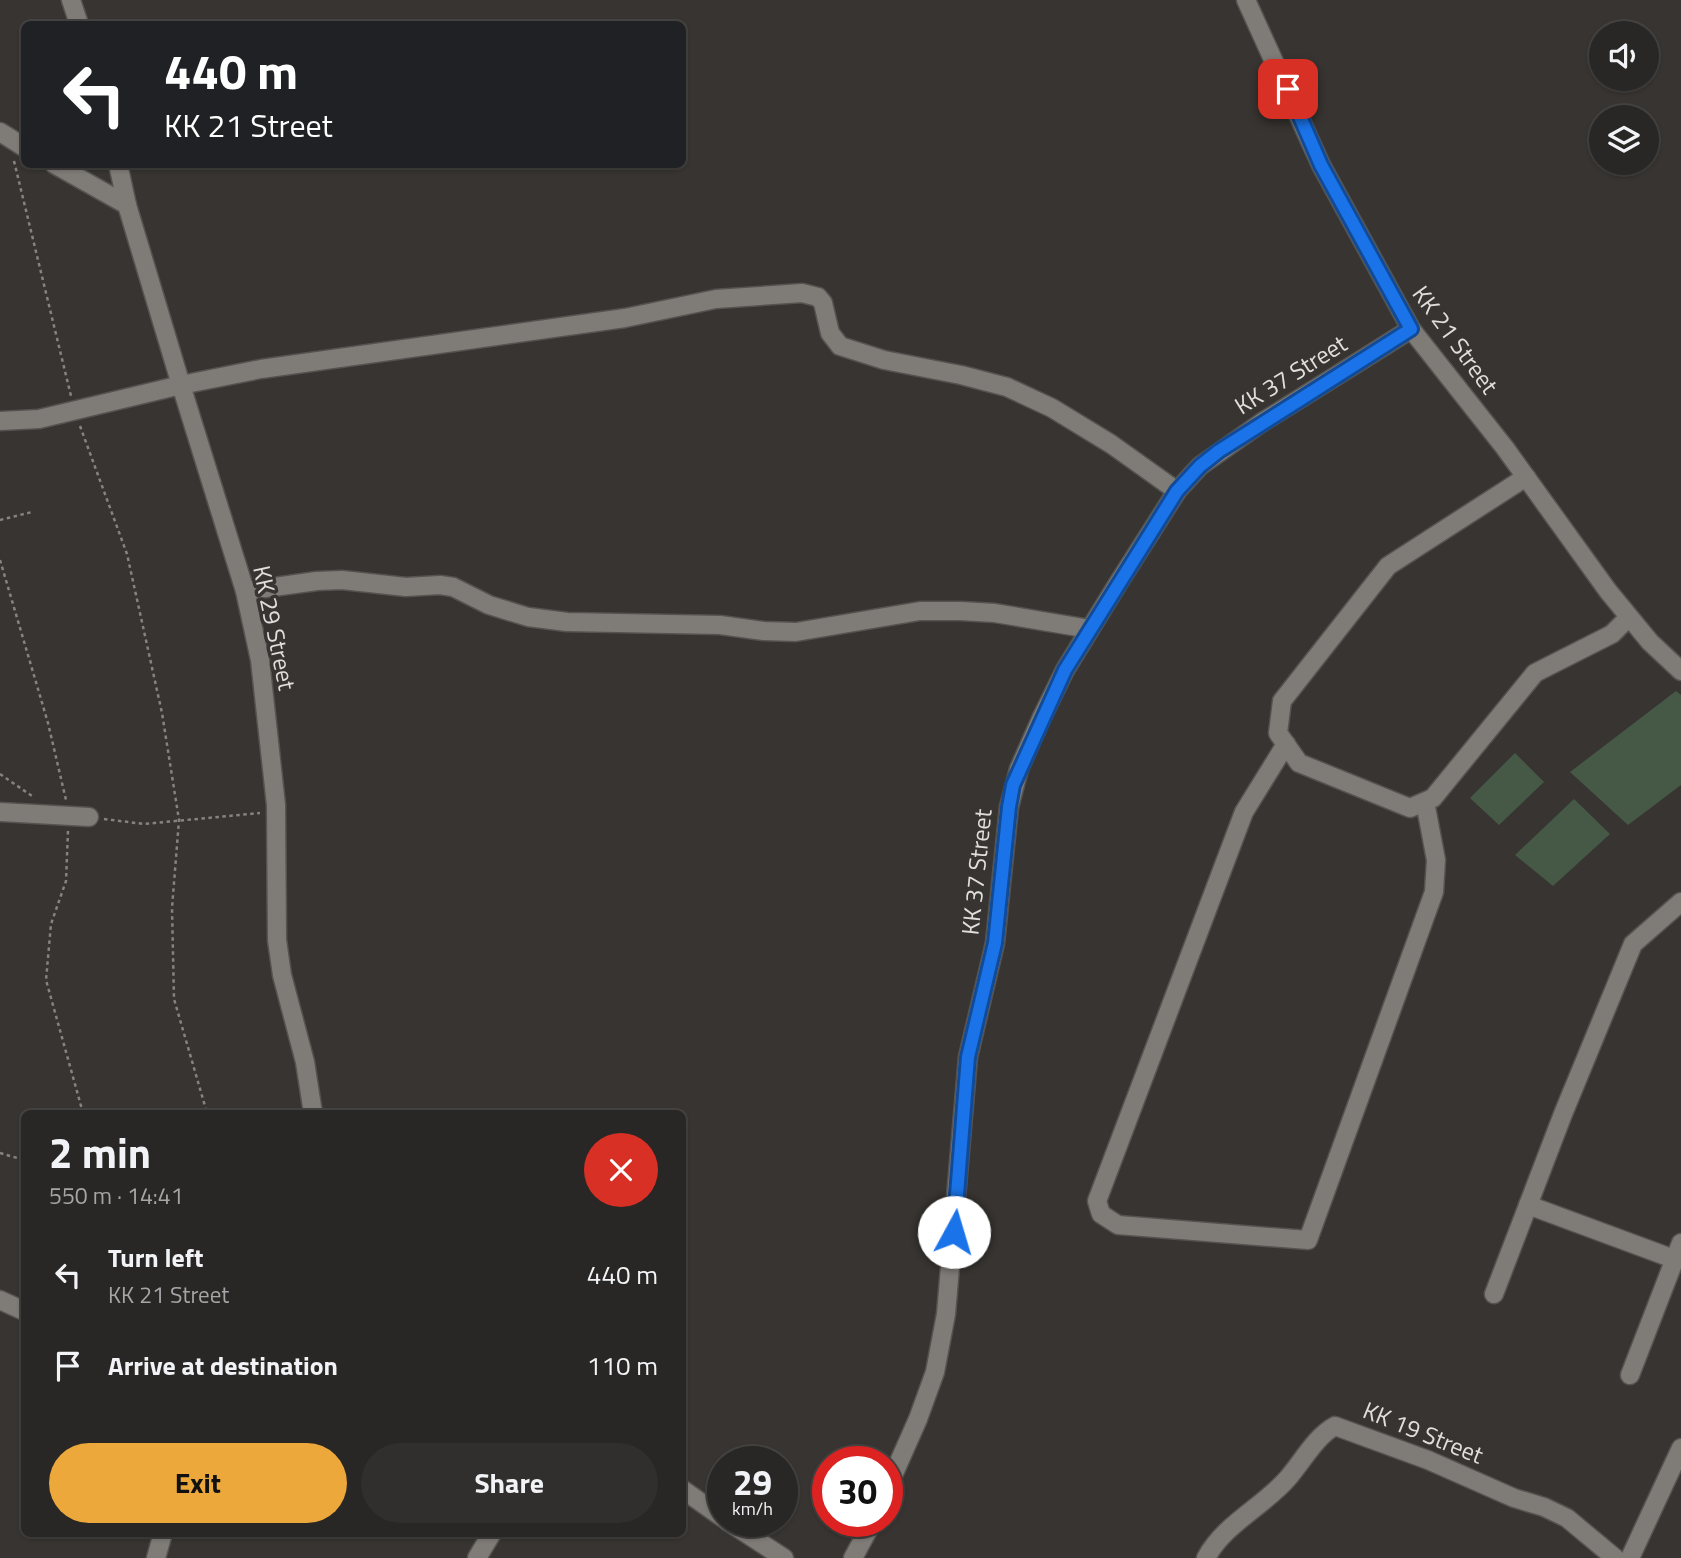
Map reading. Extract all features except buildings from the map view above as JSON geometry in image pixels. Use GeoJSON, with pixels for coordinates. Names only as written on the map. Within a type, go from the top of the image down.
{"type":"FeatureCollection","features":[{"type":"Feature","properties":{"kind":"street"},"geometry":{"type":"LineString","coordinates":[[71,0],[78,21]]}},
{"type":"Feature","properties":{"kind":"street"},"geometry":{"type":"LineString","coordinates":[[1250,7],[1265,0]]}},
{"type":"Feature","properties":{"kind":"street","name":"KK 21 Street"},"geometry":{"type":"LineString","coordinates":[[1250,7],[1321,165],[1411,329],[1526,477],[1629,617],[1650,642],[1681,671]]}},
{"type":"Feature","properties":{"kind":"street"},"geometry":{"type":"LineString","coordinates":[[4,135],[21,145]]}},
{"type":"Feature","properties":{"kind":"street"},"geometry":{"type":"LineString","coordinates":[[61,168],[127,205]]}},
{"type":"Feature","properties":{"kind":"street","name":"KK 29 Street"},"geometry":{"type":"LineString","coordinates":[[119,168],[127,205],[244,591],[260,660],[277,812],[277,940],[282,975],[304,1062],[312,1110]]}},
{"type":"Feature","properties":{"kind":"street"},"geometry":{"type":"LineString","coordinates":[[0,421],[39,419],[261,369],[625,318],[716,299],[810,294],[823,303],[830,333],[841,346],[884,360],[961,374],[1007,387],[1052,408],[1099,436],[1177,491]]}},
{"type":"Feature","properties":{"kind":"street","name":"KK 37 Street"},"geometry":{"type":"LineString","coordinates":[[903,1453],[935,1372],[946,1314],[960,1177],[968,1057],[995,943],[1013,785],[1065,670],[1177,491],[1200,466],[1219,451],[1411,329]]}},
{"type":"Feature","properties":{"kind":"street"},"geometry":{"type":"LineString","coordinates":[[1526,477],[1388,566],[1282,701],[1278,733],[1299,763],[1410,808],[1425,802],[1433,798],[1535,673],[1612,634],[1629,617]]}},
{"type":"Feature","properties":{"kind":"street"},"geometry":{"type":"LineString","coordinates":[[244,591],[342,580],[406,587],[440,585],[453,587],[489,605],[528,617],[567,622],[720,625],[764,631],[796,632],[920,611],[995,613],[1090,629]]}},
{"type":"Feature","properties":{"kind":"street"},"geometry":{"type":"LineString","coordinates":[[1286,744],[1244,812],[1097,1201],[1101,1214],[1118,1225],[1308,1240],[1434,892],[1436,860],[1425,802]]}},
{"type":"Feature","properties":{"kind":"street"},"geometry":{"type":"LineString","coordinates":[[0,812],[89,817]]}},
{"type":"Feature","properties":{"kind":"street"},"geometry":{"type":"LineString","coordinates":[[1494,1294],[1633,944],[1681,902]]}},
{"type":"Feature","properties":{"kind":"street"},"geometry":{"type":"LineString","coordinates":[[1528,1205],[1678,1251],[1630,1375]]}},
{"type":"Feature","properties":{"kind":"street"},"geometry":{"type":"LineString","coordinates":[[0,1300],[21,1310]]}},
{"type":"Feature","properties":{"kind":"street","name":"KK 19 Street"},"geometry":{"type":"LineString","coordinates":[[1206,1558],[1217,1541],[1285,1482],[1325,1433],[1335,1426],[1555,1512],[1567,1518],[1615,1558]]}},
{"type":"Feature","properties":{"kind":"street"},"geometry":{"type":"LineString","coordinates":[[1630,1558],[1681,1448]]}},
{"type":"Feature","properties":{"kind":"street"},"geometry":{"type":"LineString","coordinates":[[686,1492],[707,1506]]}},
{"type":"Feature","properties":{"kind":"street"},"geometry":{"type":"LineString","coordinates":[[156,1558],[162,1537]]}},
{"type":"Feature","properties":{"kind":"street"},"geometry":{"type":"LineString","coordinates":[[477,1558],[490,1537]]}},
{"type":"Feature","properties":{"kind":"street"},"geometry":{"type":"LineString","coordinates":[[753,1537],[785,1558]]}},
{"type":"Feature","properties":{"kind":"street"},"geometry":{"type":"LineString","coordinates":[[853,1558],[864,1537]]}},
{"type":"Feature","properties":{"kind":"path"},"geometry":{"type":"LineString","coordinates":[[4,135],[75,411],[127,554],[162,713],[179,820],[172,908],[174,999],[206,1110]]}},
{"type":"Feature","properties":{"kind":"path"},"geometry":{"type":"LineString","coordinates":[[0,520],[32,512]]}},
{"type":"Feature","properties":{"kind":"path"},"geometry":{"type":"LineString","coordinates":[[0,561],[48,723],[66,801]]}},
{"type":"Feature","properties":{"kind":"path"},"geometry":{"type":"LineString","coordinates":[[0,774],[39,801]]}},
{"type":"Feature","properties":{"kind":"path"},"geometry":{"type":"LineString","coordinates":[[89,817],[131,824],[277,812]]}},
{"type":"Feature","properties":{"kind":"path"},"geometry":{"type":"LineString","coordinates":[[68,828],[66,881],[51,924],[46,980],[82,1110]]}},
{"type":"Feature","properties":{"kind":"path"},"geometry":{"type":"LineString","coordinates":[[0,1153],[21,1159]]}},
{"type":"Feature","properties":{"kind":"green space"},"geometry":{"type":"Polygon","coordinates":[[[1676,691],[1681,695],[1681,785],[1628,825],[1570,772],[1676,691]]]}},
{"type":"Feature","properties":{"kind":"green space"},"geometry":{"type":"Polygon","coordinates":[[[1515,753],[1544,782],[1499,825],[1470,798],[1515,753]]]}},
{"type":"Feature","properties":{"kind":"green space"},"geometry":{"type":"Polygon","coordinates":[[[1574,799],[1610,834],[1553,886],[1515,855],[1574,799]]]}},
{"type":"Feature","properties":{"kind":"route"},"geometry":{"type":"LineString","coordinates":[[954,1232],[968,1057],[995,943],[1013,785],[1065,670],[1177,491],[1200,466],[1261,423],[1411,329],[1321,165],[1288,89]]}}]}
